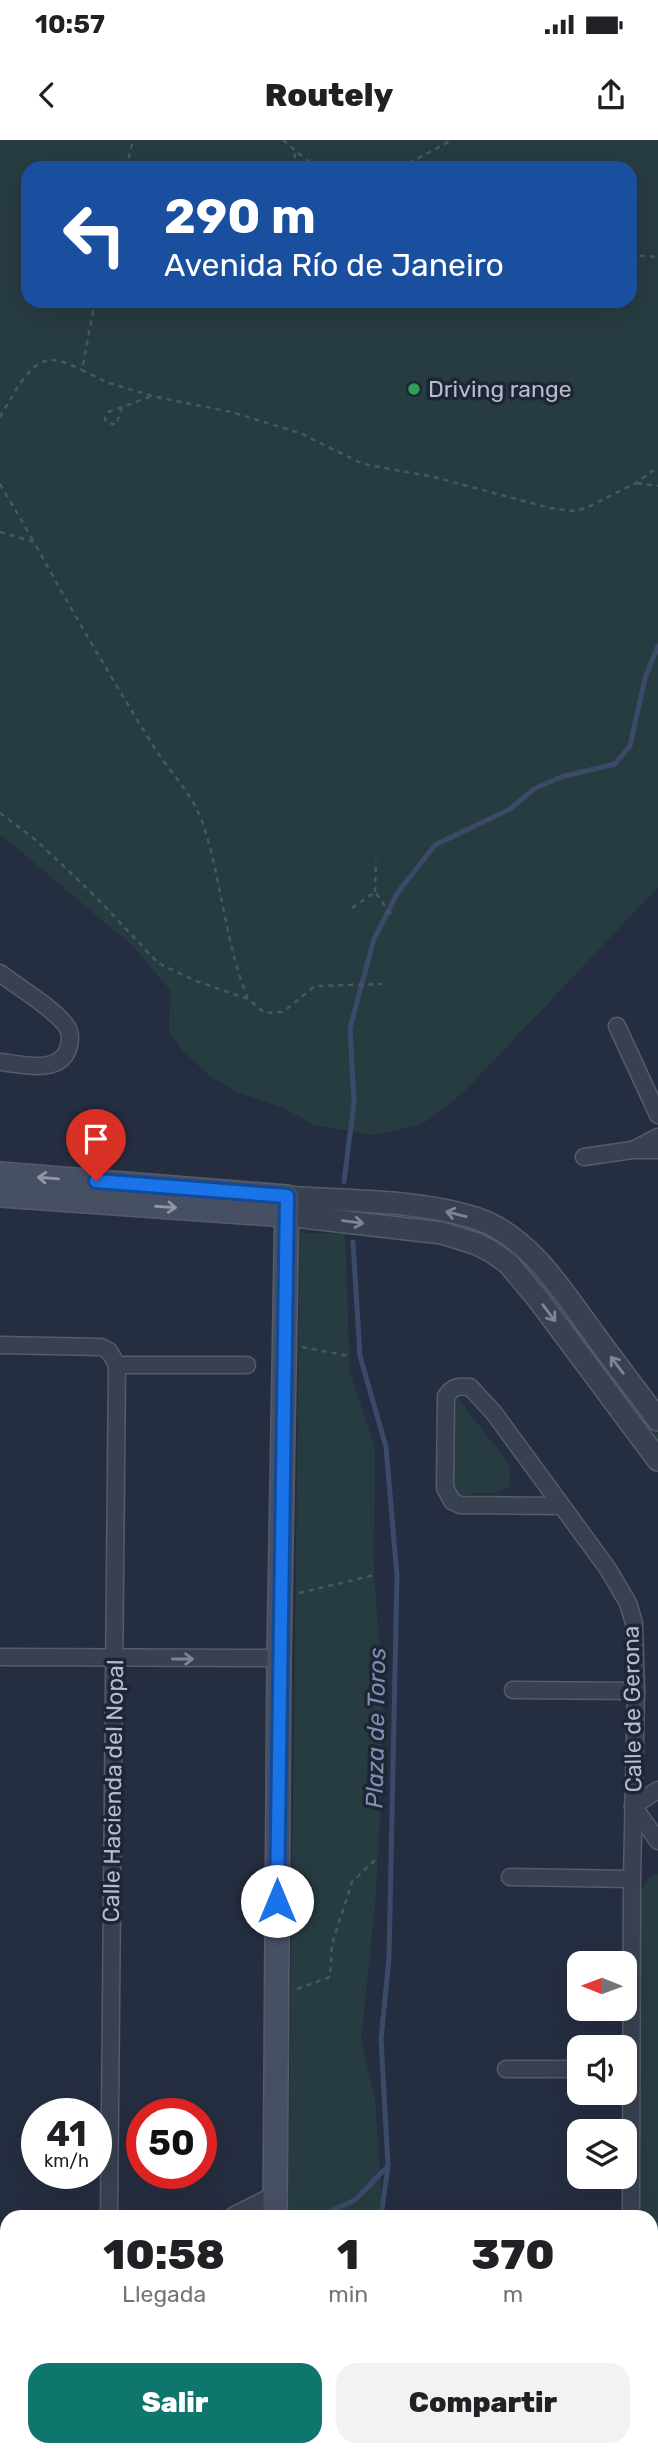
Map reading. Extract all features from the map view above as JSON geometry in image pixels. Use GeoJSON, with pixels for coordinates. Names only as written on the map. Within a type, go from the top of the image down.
{"type":"FeatureCollection","features":[{"type":"Feature","properties":{"kind":"main road"},"geometry":{"type":"LineString","coordinates":[[0,1174],[286,1206]]}},
{"type":"Feature","properties":{"kind":"main road"},"geometry":{"type":"LineString","coordinates":[[0,1195],[286,1206]]}},
{"type":"Feature","properties":{"kind":"main road"},"geometry":{"type":"LineString","coordinates":[[275,2207],[278,1658],[286,1206]]}},
{"type":"Feature","properties":{"kind":"street"},"geometry":{"type":"LineString","coordinates":[[0,973],[64,1023],[71,1042],[66,1054],[57,1063],[46,1066],[0,1062]]}},
{"type":"Feature","properties":{"kind":"street"},"geometry":{"type":"LineString","coordinates":[[617,1026],[658,1115]]}},
{"type":"Feature","properties":{"kind":"street"},"geometry":{"type":"LineString","coordinates":[[632,1150],[658,1137]]}},
{"type":"Feature","properties":{"kind":"street"},"geometry":{"type":"LineString","coordinates":[[584,1157],[632,1150],[658,1150]]}},
{"type":"Feature","properties":{"kind":"street"},"geometry":{"type":"LineString","coordinates":[[286,1206],[449,1211],[480,1220],[500,1230],[524,1248],[555,1282],[658,1420]]}},
{"type":"Feature","properties":{"kind":"street"},"geometry":{"type":"LineString","coordinates":[[286,1206],[442,1233],[477,1244],[492,1252],[508,1263],[538,1299],[658,1460]]}},
{"type":"Feature","properties":{"kind":"street"},"geometry":{"type":"LineString","coordinates":[[0,1345],[101,1347],[109,1351],[117,1365],[247,1365]]}},
{"type":"Feature","properties":{"kind":"street","name":"Calle Hacienda del Nopal"},"geometry":{"type":"LineString","coordinates":[[109,2210],[117,1365]]}},
{"type":"Feature","properties":{"kind":"street","name":"Calle de Gerona"},"geometry":{"type":"LineString","coordinates":[[562,1506],[460,1505],[452,1501],[445,1488],[446,1396],[451,1390],[462,1386],[477,1392],[562,1506],[608,1569],[628,1603],[634,1623],[636,1691],[629,2035]]}},
{"type":"Feature","properties":{"kind":"street"},"geometry":{"type":"LineString","coordinates":[[0,1657],[278,1658]]}},
{"type":"Feature","properties":{"kind":"street"},"geometry":{"type":"LineString","coordinates":[[513,1690],[636,1691]]}},
{"type":"Feature","properties":{"kind":"street"},"geometry":{"type":"LineString","coordinates":[[658,1790],[634,1806],[658,1841]]}},
{"type":"Feature","properties":{"kind":"street"},"geometry":{"type":"LineString","coordinates":[[510,1877],[632,1879]]}},
{"type":"Feature","properties":{"kind":"street"},"geometry":{"type":"LineString","coordinates":[[506,2069],[567,2069]]}},
{"type":"Feature","properties":{"kind":"street","name":"Calle de Gerona"},"geometry":{"type":"LineString","coordinates":[[629,2105],[631,2210]]}},
{"type":"Feature","properties":{"kind":"path"},"geometry":{"type":"LineString","coordinates":[[128,161],[133,140]]}},
{"type":"Feature","properties":{"kind":"path"},"geometry":{"type":"LineString","coordinates":[[283,140],[309,161]]}},
{"type":"Feature","properties":{"kind":"path"},"geometry":{"type":"LineString","coordinates":[[413,161],[452,140]]}},
{"type":"Feature","properties":{"kind":"path"},"geometry":{"type":"LineString","coordinates":[[294,161],[296,149]]}},
{"type":"Feature","properties":{"kind":"path"},"geometry":{"type":"LineString","coordinates":[[637,256],[658,257]]}},
{"type":"Feature","properties":{"kind":"path"},"geometry":{"type":"LineString","coordinates":[[82,370],[94,308]]}},
{"type":"Feature","properties":{"kind":"path"},"geometry":{"type":"LineString","coordinates":[[0,417],[27,376],[40,363],[52,359],[106,382],[152,396],[231,412],[300,433],[363,464],[434,477],[550,508],[586,508],[636,482],[658,467]]}},
{"type":"Feature","properties":{"kind":"path"},"geometry":{"type":"LineString","coordinates":[[122,408],[116,425],[112,426],[106,422],[108,412],[152,396]]}},
{"type":"Feature","properties":{"kind":"path"},"geometry":{"type":"LineString","coordinates":[[636,482],[658,485]]}},
{"type":"Feature","properties":{"kind":"path"},"geometry":{"type":"LineString","coordinates":[[0,484],[71,610],[151,743],[185,786],[203,823],[236,971],[248,999]]}},
{"type":"Feature","properties":{"kind":"path"},"geometry":{"type":"LineString","coordinates":[[0,531],[34,542]]}},
{"type":"Feature","properties":{"kind":"path"},"geometry":{"type":"LineString","coordinates":[[0,813],[37,841],[96,897],[158,963],[196,981],[248,999],[265,1013],[283,1012],[315,986],[382,984]]}},
{"type":"Feature","properties":{"kind":"path"},"geometry":{"type":"LineString","coordinates":[[376,862],[375,892],[394,918]]}},
{"type":"Feature","properties":{"kind":"path"},"geometry":{"type":"LineString","coordinates":[[352,908],[375,892]]}},
{"type":"Feature","properties":{"kind":"path"},"geometry":{"type":"LineString","coordinates":[[299,1346],[349,1356]]}},
{"type":"Feature","properties":{"kind":"path"},"geometry":{"type":"LineString","coordinates":[[296,1594],[374,1575]]}},
{"type":"Feature","properties":{"kind":"path"},"geometry":{"type":"LineString","coordinates":[[291,1991],[330,1977],[331,1944],[352,1882],[377,1858]]}},
{"type":"Feature","properties":{"kind":"green space"},"geometry":{"type":"Polygon","coordinates":[[[0,140],[658,140],[658,887],[462,1094],[422,1124],[375,1135],[315,1125],[279,1106],[237,1092],[211,1077],[183,1051],[169,1032],[170,990],[134,947],[0,834],[0,140]]]}},
{"type":"Feature","properties":{"kind":"green space"},"geometry":{"type":"Polygon","coordinates":[[[298,1205],[461,1223],[501,1243],[535,1271],[658,1432],[658,1450],[506,1255],[298,1205]]]}},
{"type":"Feature","properties":{"kind":"green space"},"geometry":{"type":"Polygon","coordinates":[[[300,1233],[345,1234],[350,1373],[375,1448],[374,1575],[383,1690],[382,1777],[375,1906],[361,2041],[375,2099],[383,2210],[288,2210],[300,1233]]]}},
{"type":"Feature","properties":{"kind":"green space"},"geometry":{"type":"Polygon","coordinates":[[[458,1398],[510,1466],[510,1487],[496,1492],[459,1495],[442,1479],[446,1402],[458,1398]]]}},
{"type":"Feature","properties":{"kind":"green space"},"geometry":{"type":"Polygon","coordinates":[[[658,1874],[658,2210],[641,2210],[640,1894],[649,1877],[658,1874]]]}},
{"type":"Feature","properties":{"kind":"waterway","name":"Plaza de Toros"},"geometry":{"type":"LineString","coordinates":[[344,1182],[354,1102],[350,1028],[374,939],[398,892],[435,845],[510,809],[534,789],[561,777],[615,764],[630,746],[645,678],[658,646]]}},
{"type":"Feature","properties":{"kind":"waterway","name":"Plaza de Toros"},"geometry":{"type":"LineString","coordinates":[[353,1242],[360,1356],[386,1447],[397,1576],[389,1958],[381,2039],[388,2166],[382,2210]]}},
{"type":"Feature","properties":{"kind":"waterway"},"geometry":{"type":"LineString","coordinates":[[333,2210],[355,2200],[388,2166]]}},
{"type":"Feature","properties":{"kind":"place","name":"Driving range"},"geometry":{"type":"Point","coordinates":[414,389]}},
{"type":"Feature","properties":{"kind":"route"},"geometry":{"type":"LineString","coordinates":[[96,1181],[287,1196],[278,1658],[277,1901]]}}]}
